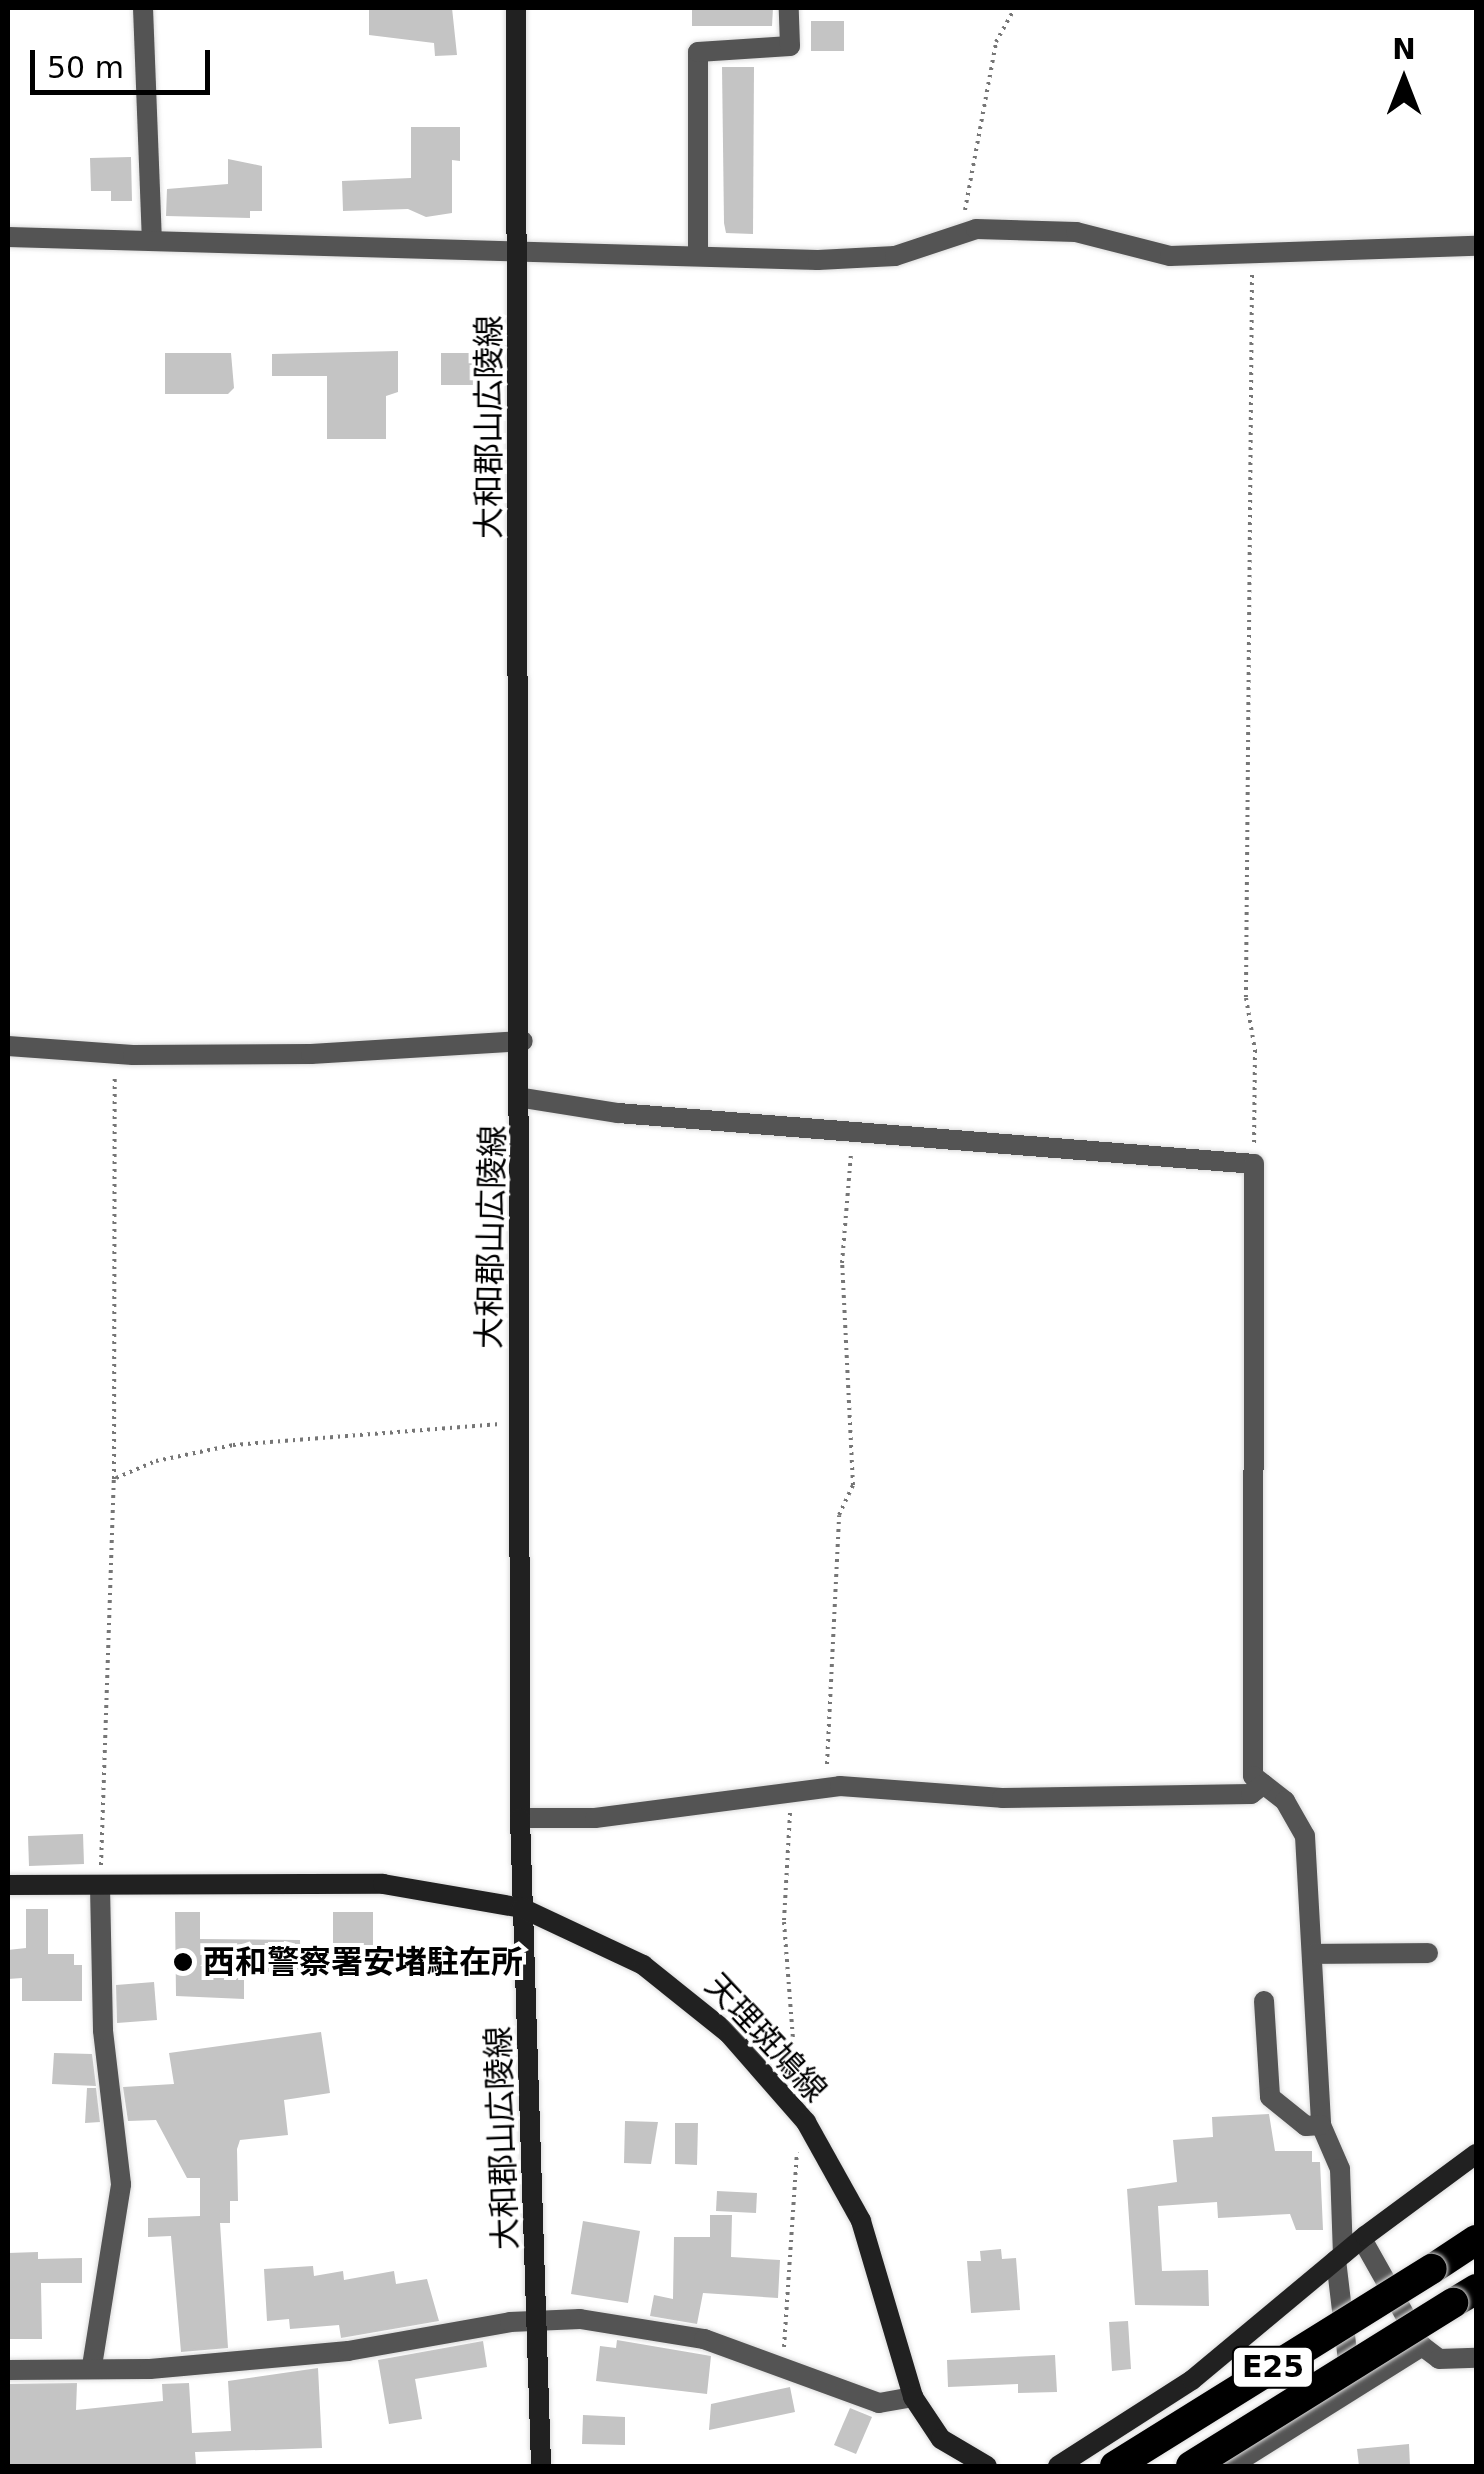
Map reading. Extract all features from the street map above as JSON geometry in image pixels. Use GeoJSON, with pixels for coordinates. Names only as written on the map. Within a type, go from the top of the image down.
{"type":"FeatureCollection","features":[{"type":"Feature","properties":{"kind":"highway","name":"E25"},"geometry":{"type":"LineString","coordinates":[[1115,2466],[1476,2240]]}},
{"type":"Feature","properties":{"kind":"highway","name":"E25"},"geometry":{"type":"LineString","coordinates":[[1192,2466],[1465,2296]]}},
{"type":"Feature","properties":{"kind":"main road","name":"大和郡山広陵線"},"geometry":{"type":"LineString","coordinates":[[516,8],[523,1041],[520,1818],[541,2466]]}},
{"type":"Feature","properties":{"kind":"main road","name":"天理斑鳩線"},"geometry":{"type":"LineString","coordinates":[[8,1885],[383,1884],[522,1908],[587,1934],[688,1996],[772,2078],[835,2168],[861,2221],[914,2397],[941,2439],[987,2466]]}},
{"type":"Feature","properties":{"kind":"main road"},"geometry":{"type":"LineString","coordinates":[[1058,2466],[1192,2380],[1362,2238],[1476,2154]]}},
{"type":"Feature","properties":{"kind":"street"},"geometry":{"type":"LineString","coordinates":[[143,8],[152,240]]}},
{"type":"Feature","properties":{"kind":"street"},"geometry":{"type":"LineString","coordinates":[[698,256],[698,52],[790,46],[789,8]]}},
{"type":"Feature","properties":{"kind":"street"},"geometry":{"type":"LineString","coordinates":[[8,238],[864,260],[895,256],[961,230],[1048,229],[1170,256],[1476,246]]}},
{"type":"Feature","properties":{"kind":"street"},"geometry":{"type":"LineString","coordinates":[[8,1046],[116,1054],[310,1054],[523,1041]]}},
{"type":"Feature","properties":{"kind":"street"},"geometry":{"type":"LineString","coordinates":[[523,1098],[618,1113],[1254,1164],[1253,1776],[1291,1808],[1306,1836],[1321,2124],[1340,2169],[1339,2257],[1352,2390]]}},
{"type":"Feature","properties":{"kind":"street"},"geometry":{"type":"LineString","coordinates":[[520,1818],[595,1818],[827,1788],[1058,1797],[1251,1794],[1264,1784]]}},
{"type":"Feature","properties":{"kind":"street"},"geometry":{"type":"LineString","coordinates":[[92,2366],[121,2184],[103,2030],[100,1885]]}},
{"type":"Feature","properties":{"kind":"street"},"geometry":{"type":"LineString","coordinates":[[1312,1954],[1428,1953]]}},
{"type":"Feature","properties":{"kind":"street"},"geometry":{"type":"LineString","coordinates":[[1264,2001],[1270,2097],[1306,2126],[1321,2124]]}},
{"type":"Feature","properties":{"kind":"street"},"geometry":{"type":"LineString","coordinates":[[1362,2238],[1422,2346],[1439,2360],[1476,2358]]}},
{"type":"Feature","properties":{"kind":"street"},"geometry":{"type":"LineString","coordinates":[[8,2370],[92,2366],[150,2369],[348,2351],[539,2319],[664,2328],[860,2398],[879,2403],[914,2397]]}},
{"type":"Feature","properties":{"kind":"street"},"geometry":{"type":"LineString","coordinates":[[1231,2466],[1422,2346]]}},
{"type":"Feature","properties":{"kind":"path"},"geometry":{"type":"LineString","coordinates":[[961,230],[993,56],[1014,8]]}},
{"type":"Feature","properties":{"kind":"path"},"geometry":{"type":"LineString","coordinates":[[1252,255],[1246,998],[1255,1050],[1254,1164]]}},
{"type":"Feature","properties":{"kind":"path"},"geometry":{"type":"LineString","coordinates":[[100,1885],[114,1479],[116,1054]]}},
{"type":"Feature","properties":{"kind":"path"},"geometry":{"type":"LineString","coordinates":[[827,1788],[839,1515],[854,1485],[842,1263],[853,1133]]}},
{"type":"Feature","properties":{"kind":"path"},"geometry":{"type":"LineString","coordinates":[[114,1479],[145,1464],[233,1445],[520,1424]]}},
{"type":"Feature","properties":{"kind":"building"},"geometry":{"type":"Polygon","coordinates":[[[369,8],[452,8],[457,55],[435,56],[434,43],[369,35],[369,8]]]}},
{"type":"Feature","properties":{"kind":"building"},"geometry":{"type":"Polygon","coordinates":[[[692,8],[773,8],[772,26],[692,26],[692,8]]]}},
{"type":"Feature","properties":{"kind":"building"},"geometry":{"type":"Polygon","coordinates":[[[811,21],[844,21],[844,51],[811,51],[811,21]]]}},
{"type":"Feature","properties":{"kind":"building"},"geometry":{"type":"Polygon","coordinates":[[[722,67],[754,67],[753,234],[726,233],[724,223],[722,67]]]}},
{"type":"Feature","properties":{"kind":"building"},"geometry":{"type":"Polygon","coordinates":[[[411,127],[460,127],[460,161],[452,160],[452,213],[426,217],[408,209],[343,211],[342,181],[411,178],[411,127]]]}},
{"type":"Feature","properties":{"kind":"building"},"geometry":{"type":"Polygon","coordinates":[[[131,157],[132,201],[111,201],[111,191],[91,191],[90,158],[131,157]]]}},
{"type":"Feature","properties":{"kind":"building"},"geometry":{"type":"Polygon","coordinates":[[[228,159],[262,166],[262,211],[250,211],[250,218],[166,216],[167,189],[228,184],[228,159]]]}},
{"type":"Feature","properties":{"kind":"building"},"geometry":{"type":"Polygon","coordinates":[[[398,351],[398,392],[386,396],[386,439],[327,439],[327,376],[272,376],[272,354],[398,351]]]}},
{"type":"Feature","properties":{"kind":"building"},"geometry":{"type":"Polygon","coordinates":[[[165,353],[231,353],[234,388],[228,394],[165,394],[165,353]]]}},
{"type":"Feature","properties":{"kind":"building"},"geometry":{"type":"Polygon","coordinates":[[[441,353],[474,353],[473,385],[441,385],[441,353]]]}},
{"type":"Feature","properties":{"kind":"building"},"geometry":{"type":"Polygon","coordinates":[[[83,1834],[84,1864],[29,1866],[28,1836],[83,1834]]]}},
{"type":"Feature","properties":{"kind":"building"},"geometry":{"type":"Polygon","coordinates":[[[26,1909],[48,1909],[48,1954],[74,1954],[74,1965],[82,1965],[82,2001],[22,2001],[22,1978],[8,1979],[8,1950],[26,1948],[26,1909]]]}},
{"type":"Feature","properties":{"kind":"building"},"geometry":{"type":"Polygon","coordinates":[[[175,1912],[200,1912],[200,1939],[300,1940],[301,1972],[244,1972],[244,1999],[176,1996],[175,1912]]]}},
{"type":"Feature","properties":{"kind":"building"},"geometry":{"type":"Polygon","coordinates":[[[333,1912],[373,1912],[373,1948],[333,1948],[333,1912]]]}},
{"type":"Feature","properties":{"kind":"building"},"geometry":{"type":"Polygon","coordinates":[[[154,1982],[157,2020],[117,2023],[116,1985],[154,1982]]]}},
{"type":"Feature","properties":{"kind":"building"},"geometry":{"type":"Polygon","coordinates":[[[321,2032],[330,2093],[284,2100],[288,2135],[240,2140],[237,2149],[238,2201],[230,2201],[230,2223],[220,2223],[228,2348],[181,2352],[171,2236],[148,2237],[148,2218],[200,2216],[200,2178],[187,2178],[156,2120],[128,2121],[123,2087],[174,2084],[169,2053],[321,2032]]]}},
{"type":"Feature","properties":{"kind":"building"},"geometry":{"type":"Polygon","coordinates":[[[54,2053],[92,2054],[96,2086],[52,2084],[54,2053]]]}},
{"type":"Feature","properties":{"kind":"building"},"geometry":{"type":"Polygon","coordinates":[[[87,2088],[96,2088],[100,2122],[85,2123],[87,2088]]]}},
{"type":"Feature","properties":{"kind":"building"},"geometry":{"type":"Polygon","coordinates":[[[1269,2114],[1275,2151],[1312,2151],[1312,2162],[1320,2162],[1323,2230],[1296,2230],[1290,2214],[1218,2218],[1217,2202],[1158,2206],[1162,2271],[1208,2270],[1209,2306],[1135,2305],[1127,2189],[1177,2182],[1173,2140],[1213,2137],[1212,2117],[1269,2114]]]}},
{"type":"Feature","properties":{"kind":"building"},"geometry":{"type":"Polygon","coordinates":[[[625,2121],[658,2122],[651,2164],[624,2163],[625,2121]]]}},
{"type":"Feature","properties":{"kind":"building"},"geometry":{"type":"Polygon","coordinates":[[[675,2123],[698,2123],[697,2165],[675,2164],[675,2123]]]}},
{"type":"Feature","properties":{"kind":"building"},"geometry":{"type":"Polygon","coordinates":[[[717,2191],[757,2193],[756,2213],[716,2211],[717,2191]]]}},
{"type":"Feature","properties":{"kind":"building"},"geometry":{"type":"Polygon","coordinates":[[[710,2215],[732,2215],[731,2257],[780,2260],[778,2298],[703,2293],[697,2324],[650,2316],[654,2295],[673,2299],[674,2237],[710,2237],[710,2215]]]}},
{"type":"Feature","properties":{"kind":"building"},"geometry":{"type":"Polygon","coordinates":[[[583,2221],[640,2231],[628,2303],[571,2294],[583,2221]]]}},
{"type":"Feature","properties":{"kind":"building"},"geometry":{"type":"Polygon","coordinates":[[[1001,2249],[1002,2259],[1016,2258],[1020,2310],[971,2313],[967,2261],[981,2261],[980,2251],[1001,2249]]]}},
{"type":"Feature","properties":{"kind":"building"},"geometry":{"type":"Polygon","coordinates":[[[38,2252],[38,2259],[82,2258],[82,2283],[41,2283],[42,2339],[8,2339],[8,2253],[38,2252]]]}},
{"type":"Feature","properties":{"kind":"building"},"geometry":{"type":"Polygon","coordinates":[[[313,2266],[314,2276],[343,2271],[344,2280],[394,2271],[396,2284],[427,2279],[439,2321],[341,2338],[339,2325],[290,2329],[289,2319],[267,2321],[264,2269],[313,2266]]]}},
{"type":"Feature","properties":{"kind":"building"},"geometry":{"type":"Polygon","coordinates":[[[1128,2321],[1131,2369],[1112,2371],[1109,2322],[1128,2321]]]}},
{"type":"Feature","properties":{"kind":"building"},"geometry":{"type":"Polygon","coordinates":[[[617,2340],[711,2356],[707,2394],[596,2381],[600,2346],[616,2348],[617,2340]]]}},
{"type":"Feature","properties":{"kind":"building"},"geometry":{"type":"Polygon","coordinates":[[[483,2341],[487,2367],[415,2379],[422,2419],[389,2424],[378,2360],[483,2341]]]}},
{"type":"Feature","properties":{"kind":"building"},"geometry":{"type":"Polygon","coordinates":[[[1055,2355],[1057,2392],[1018,2393],[1018,2384],[948,2387],[947,2360],[1055,2355]]]}},
{"type":"Feature","properties":{"kind":"building"},"geometry":{"type":"Polygon","coordinates":[[[318,2368],[322,2448],[195,2452],[196,2465],[184,2466],[8,2466],[8,2384],[77,2383],[76,2410],[163,2401],[162,2384],[189,2383],[192,2433],[231,2431],[228,2381],[318,2368]]]}},
{"type":"Feature","properties":{"kind":"building"},"geometry":{"type":"Polygon","coordinates":[[[790,2387],[795,2412],[709,2430],[711,2404],[790,2387]]]}},
{"type":"Feature","properties":{"kind":"building"},"geometry":{"type":"Polygon","coordinates":[[[850,2408],[872,2417],[856,2454],[834,2445],[850,2408]]]}},
{"type":"Feature","properties":{"kind":"building"},"geometry":{"type":"Polygon","coordinates":[[[583,2415],[625,2417],[625,2445],[582,2444],[583,2415]]]}},
{"type":"Feature","properties":{"kind":"building"},"geometry":{"type":"Polygon","coordinates":[[[1409,2444],[1410,2466],[1359,2466],[1357,2449],[1409,2444]]]}},
{"type":"Feature","properties":{"kind":"place","name":"西和警察署安堵駐在所"},"geometry":{"type":"Point","coordinates":[183,1962]}}]}
